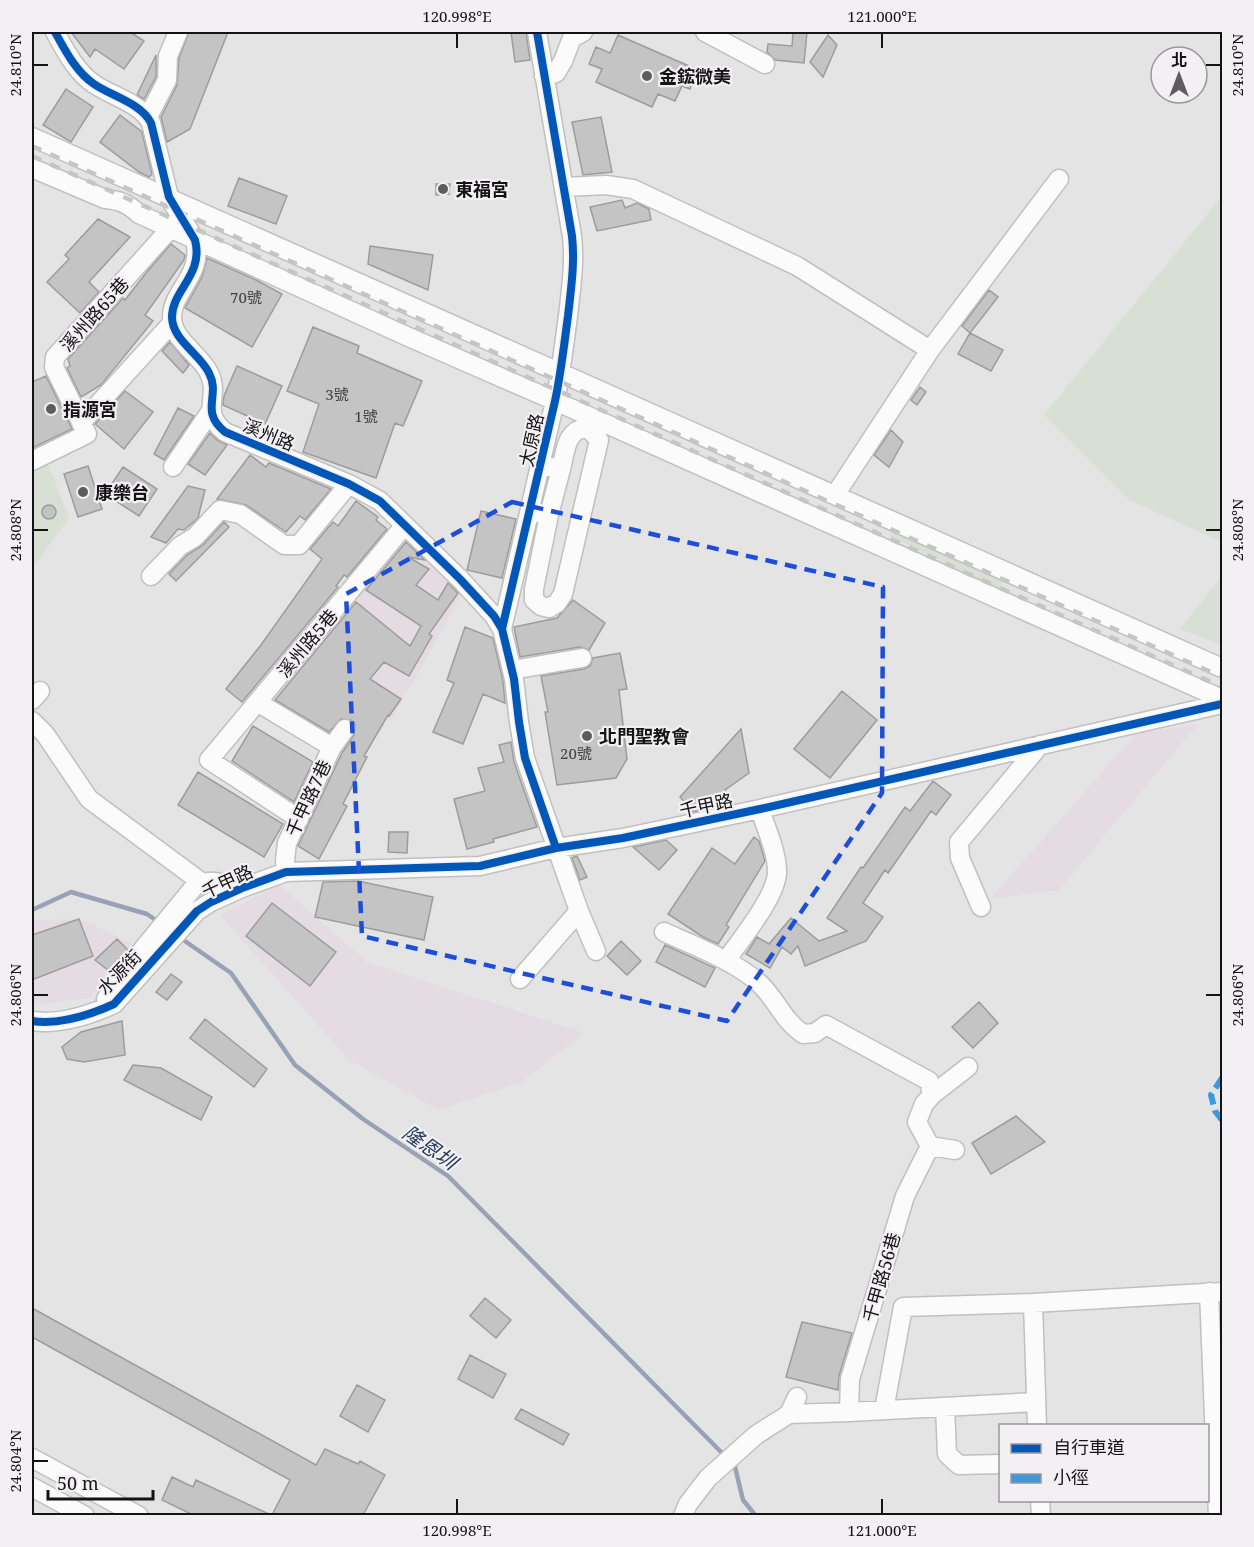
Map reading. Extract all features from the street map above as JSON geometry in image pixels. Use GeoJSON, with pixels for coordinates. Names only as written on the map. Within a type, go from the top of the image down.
{"type":"FeatureCollection","features":[{"type":"Feature","properties":{"kind":"street"},"geometry":{"type":"LineString","coordinates":[[55,32],[82,75],[148,117],[176,222],[195,240],[1222,699]]}},
{"type":"Feature","properties":{"kind":"street"},"geometry":{"type":"LineString","coordinates":[[148,117],[168,75],[168,56],[178,32]]}},
{"type":"Feature","properties":{"kind":"street","name":"太原路"},"geometry":{"type":"LineString","coordinates":[[537,32],[574,254],[561,373],[502,629],[512,670],[525,758],[556,848]]}},
{"type":"Feature","properties":{"kind":"street"},"geometry":{"type":"LineString","coordinates":[[544,76],[555,73],[563,61],[572,38],[583,32]]}},
{"type":"Feature","properties":{"kind":"street"},"geometry":{"type":"LineString","coordinates":[[705,32],[765,64]]}},
{"type":"Feature","properties":{"kind":"street"},"geometry":{"type":"LineString","coordinates":[[32,136],[1222,668]]}},
{"type":"Feature","properties":{"kind":"street"},"geometry":{"type":"LineString","coordinates":[[32,168],[105,199],[117,200],[130,206],[139,214],[176,222]]}},
{"type":"Feature","properties":{"kind":"street"},"geometry":{"type":"LineString","coordinates":[[835,495],[930,350],[1059,178]]}},
{"type":"Feature","properties":{"kind":"street"},"geometry":{"type":"LineString","coordinates":[[564,187],[606,185],[633,189],[797,266],[930,350]]}},
{"type":"Feature","properties":{"kind":"street","name":"溪州路65巷"},"geometry":{"type":"LineString","coordinates":[[81,423],[54,367],[56,357],[176,222]]}},
{"type":"Feature","properties":{"kind":"street"},"geometry":{"type":"LineString","coordinates":[[173,467],[210,412],[211,376],[180,337],[172,323],[173,308],[190,276],[198,254],[195,240]]}},
{"type":"Feature","properties":{"kind":"street"},"geometry":{"type":"LineString","coordinates":[[382,325],[393,298]]}},
{"type":"Feature","properties":{"kind":"street"},"geometry":{"type":"LineString","coordinates":[[404,335],[415,308]]}},
{"type":"Feature","properties":{"kind":"street"},"geometry":{"type":"LineString","coordinates":[[32,461],[46,452],[87,434],[81,423],[172,323]]}},
{"type":"Feature","properties":{"kind":"street","name":"溪州路"},"geometry":{"type":"LineString","coordinates":[[210,412],[215,424],[225,432],[349,484],[380,501],[460,579],[494,616],[502,629]]}},
{"type":"Feature","properties":{"kind":"street"},"geometry":{"type":"LineString","coordinates":[[587,427],[599,440],[563,594],[549,608],[534,600],[534,589],[549,515],[571,434],[587,427]]}},
{"type":"Feature","properties":{"kind":"street"},"geometry":{"type":"LineString","coordinates":[[541,465],[561,469]]}},
{"type":"Feature","properties":{"kind":"street"},"geometry":{"type":"LineString","coordinates":[[777,500],[787,474]]}},
{"type":"Feature","properties":{"kind":"street"},"geometry":{"type":"LineString","coordinates":[[151,576],[180,546],[195,537],[220,510],[240,514],[284,545],[299,545],[349,484]]}},
{"type":"Feature","properties":{"kind":"street"},"geometry":{"type":"LineString","coordinates":[[799,510],[809,484]]}},
{"type":"Feature","properties":{"kind":"street"},"geometry":{"type":"LineString","coordinates":[[530,511],[549,515]]}},
{"type":"Feature","properties":{"kind":"street","name":"溪州路5巷"},"geometry":{"type":"LineString","coordinates":[[299,819],[209,760],[405,525]]}},
{"type":"Feature","properties":{"kind":"street"},"geometry":{"type":"LineString","coordinates":[[1003,601],[1014,576]]}},
{"type":"Feature","properties":{"kind":"street"},"geometry":{"type":"LineString","coordinates":[[1029,612],[1039,587]]}},
{"type":"Feature","properties":{"kind":"street"},"geometry":{"type":"LineString","coordinates":[[512,670],[582,658]]}},
{"type":"Feature","properties":{"kind":"street"},"geometry":{"type":"LineString","coordinates":[[258,702],[332,747]]}},
{"type":"Feature","properties":{"kind":"street","name":"千甲路"},"geometry":{"type":"LineString","coordinates":[[150,951],[211,902],[286,872],[480,866],[556,848],[623,838],[760,809],[1222,705]]}},
{"type":"Feature","properties":{"kind":"street"},"geometry":{"type":"LineString","coordinates":[[32,721],[45,734],[89,799],[201,882]]}},
{"type":"Feature","properties":{"kind":"street","name":"千甲路7巷"},"geometry":{"type":"LineString","coordinates":[[286,872],[287,843],[332,747],[345,729]]}},
{"type":"Feature","properties":{"kind":"street"},"geometry":{"type":"LineString","coordinates":[[981,907],[960,858],[959,842],[1040,745]]}},
{"type":"Feature","properties":{"kind":"street"},"geometry":{"type":"LineString","coordinates":[[726,961],[771,895],[776,883],[775,860],[760,809]]}},
{"type":"Feature","properties":{"kind":"street"},"geometry":{"type":"LineString","coordinates":[[556,848],[596,951]]}},
{"type":"Feature","properties":{"kind":"street"},"geometry":{"type":"LineString","coordinates":[[150,951],[183,900],[201,882],[212,881],[242,888]]}},
{"type":"Feature","properties":{"kind":"street"},"geometry":{"type":"LineString","coordinates":[[520,979],[579,911]]}},
{"type":"Feature","properties":{"kind":"street"},"geometry":{"type":"LineString","coordinates":[[664,932],[726,961],[761,985],[790,1024],[803,1034],[815,1033],[826,1025],[929,1081],[932,1095]]}},
{"type":"Feature","properties":{"kind":"street","name":"水源街"},"geometry":{"type":"LineString","coordinates":[[32,1021],[56,1022],[96,1013],[114,1004],[136,981],[150,951]]}},
{"type":"Feature","properties":{"kind":"street"},"geometry":{"type":"LineString","coordinates":[[955,1150],[930,1146],[917,1122],[924,1104],[932,1095],[968,1067]]}},
{"type":"Feature","properties":{"kind":"street","name":"千甲路56巷"},"geometry":{"type":"LineString","coordinates":[[849,1412],[849,1379],[905,1196],[930,1146]]}},
{"type":"Feature","properties":{"kind":"street"},"geometry":{"type":"LineString","coordinates":[[884,1410],[903,1306],[1033,1303],[1216,1292],[1218,1515]]}},
{"type":"Feature","properties":{"kind":"street"},"geometry":{"type":"LineString","coordinates":[[1033,1303],[1037,1424]]}},
{"type":"Feature","properties":{"kind":"street"},"geometry":{"type":"LineString","coordinates":[[789,1414],[797,1397]]}},
{"type":"Feature","properties":{"kind":"street"},"geometry":{"type":"LineString","coordinates":[[683,1515],[701,1486],[756,1435],[789,1414],[1036,1402]]}},
{"type":"Feature","properties":{"kind":"street"},"geometry":{"type":"LineString","coordinates":[[945,1407],[947,1454],[959,1465],[999,1464]]}},
{"type":"Feature","properties":{"kind":"street"},"geometry":{"type":"LineString","coordinates":[[32,1458],[128,1513]]}},
{"type":"Feature","properties":{"kind":"street"},"geometry":{"type":"LineString","coordinates":[[32,1487],[85,1515]]}},
{"type":"Feature","properties":{"kind":"highlighted area"},"geometry":{"type":"Polygon","coordinates":[[[512,502],[883,587],[882,793],[727,1021],[362,936],[346,594],[512,502]]]}},
{"type":"Feature","properties":{"kind":"shaded area"},"geometry":{"type":"Polygon","coordinates":[[[1222,196],[1222,542],[1129,500],[1044,415],[1222,196]]]}},
{"type":"Feature","properties":{"kind":"shaded area"},"geometry":{"type":"Polygon","coordinates":[[[45,456],[69,518],[32,569],[32,466],[45,456]]]}},
{"type":"Feature","properties":{"kind":"shaded area"},"geometry":{"type":"Polygon","coordinates":[[[894,528],[1005,575],[1000,589],[890,536],[894,528]]]}},
{"type":"Feature","properties":{"kind":"shaded area"},"geometry":{"type":"Polygon","coordinates":[[[401,531],[464,590],[391,721],[294,664],[401,531]]]}},
{"type":"Feature","properties":{"kind":"shaded area"},"geometry":{"type":"Polygon","coordinates":[[[1222,576],[1222,645],[1180,629],[1222,576]]]}},
{"type":"Feature","properties":{"kind":"shaded area"},"geometry":{"type":"Polygon","coordinates":[[[1198,724],[1059,890],[990,899],[1136,734],[1198,724]]]}},
{"type":"Feature","properties":{"kind":"shaded area"},"geometry":{"type":"Polygon","coordinates":[[[279,884],[367,962],[584,1033],[522,1082],[438,1110],[348,1059],[220,915],[279,884]]]}},
{"type":"Feature","properties":{"kind":"shaded area"},"geometry":{"type":"Polygon","coordinates":[[[79,919],[139,947],[89,998],[32,1005],[32,920],[79,919]]]}},
{"type":"Feature","properties":{"kind":"building"},"geometry":{"type":"Polygon","coordinates":[[[71,32],[130,32],[144,41],[124,69],[95,49],[90,57],[71,32]]]}},
{"type":"Feature","properties":{"kind":"building"},"geometry":{"type":"Polygon","coordinates":[[[189,32],[228,32],[190,129],[167,142],[161,117],[177,85],[179,58],[189,32]]]}},
{"type":"Feature","properties":{"kind":"building"},"geometry":{"type":"Polygon","coordinates":[[[511,32],[526,32],[530,60],[515,62],[511,32]]]}},
{"type":"Feature","properties":{"kind":"building"},"geometry":{"type":"Polygon","coordinates":[[[793,32],[807,32],[804,63],[775,60],[767,52],[768,44],[792,46],[793,32]]]}},
{"type":"Feature","properties":{"kind":"building","name":"金鋐微美"},"geometry":{"type":"Polygon","coordinates":[[[618,35],[698,70],[690,89],[682,86],[675,101],[658,94],[652,107],[596,82],[602,69],[589,64],[596,47],[610,53],[618,35]]]}},
{"type":"Feature","properties":{"kind":"building"},"geometry":{"type":"Polygon","coordinates":[[[828,35],[837,45],[823,77],[810,62],[828,35]]]}},
{"type":"Feature","properties":{"kind":"building"},"geometry":{"type":"Polygon","coordinates":[[[156,55],[156,77],[144,99],[137,95],[156,55]]]}},
{"type":"Feature","properties":{"kind":"building"},"geometry":{"type":"Polygon","coordinates":[[[66,89],[93,107],[71,142],[43,125],[66,89]]]}},
{"type":"Feature","properties":{"kind":"building"},"geometry":{"type":"Polygon","coordinates":[[[120,115],[142,132],[152,174],[149,177],[100,142],[120,115]]]}},
{"type":"Feature","properties":{"kind":"building"},"geometry":{"type":"Polygon","coordinates":[[[601,117],[612,172],[583,175],[572,122],[601,117]]]}},
{"type":"Feature","properties":{"kind":"building"},"geometry":{"type":"Polygon","coordinates":[[[239,178],[287,196],[276,224],[228,206],[239,178]]]}},
{"type":"Feature","properties":{"kind":"building","name":"東福宮"},"geometry":{"type":"Polygon","coordinates":[[[436,184],[450,184],[449,194],[436,195],[436,184]]]}},
{"type":"Feature","properties":{"kind":"building"},"geometry":{"type":"Polygon","coordinates":[[[622,200],[625,208],[637,203],[649,209],[651,220],[597,231],[590,207],[622,200]]]}},
{"type":"Feature","properties":{"kind":"building"},"geometry":{"type":"Polygon","coordinates":[[[98,219],[130,237],[89,282],[99,292],[80,313],[47,282],[69,259],[65,255],[98,219]]]}},
{"type":"Feature","properties":{"kind":"building"},"geometry":{"type":"Polygon","coordinates":[[[171,244],[185,255],[184,260],[145,315],[153,321],[101,385],[81,397],[67,368],[70,366],[68,359],[123,298],[125,300],[171,244]]]}},
{"type":"Feature","properties":{"kind":"building"},"geometry":{"type":"Polygon","coordinates":[[[370,246],[433,255],[428,290],[368,264],[370,246]]]}},
{"type":"Feature","properties":{"kind":"building"},"geometry":{"type":"Polygon","coordinates":[[[207,258],[282,294],[252,347],[185,308],[202,277],[207,258]]]}},
{"type":"Feature","properties":{"kind":"building"},"geometry":{"type":"Polygon","coordinates":[[[989,290],[998,297],[970,333],[962,326],[989,290]]]}},
{"type":"Feature","properties":{"kind":"building"},"geometry":{"type":"Polygon","coordinates":[[[313,327],[359,346],[357,353],[422,381],[403,426],[395,423],[376,478],[303,452],[319,404],[287,391],[313,327]]]}},
{"type":"Feature","properties":{"kind":"building"},"geometry":{"type":"Polygon","coordinates":[[[970,333],[1003,350],[991,371],[958,354],[970,333]]]}},
{"type":"Feature","properties":{"kind":"building"},"geometry":{"type":"Polygon","coordinates":[[[170,342],[189,365],[183,373],[162,351],[170,342]]]}},
{"type":"Feature","properties":{"kind":"building"},"geometry":{"type":"Polygon","coordinates":[[[237,366],[282,386],[265,424],[223,405],[224,396],[237,366]]]}},
{"type":"Feature","properties":{"kind":"building","name":"指源宮"},"geometry":{"type":"Polygon","coordinates":[[[46,376],[72,429],[32,448],[32,382],[46,376]]]}},
{"type":"Feature","properties":{"kind":"building"},"geometry":{"type":"Polygon","coordinates":[[[920,387],[926,392],[917,405],[911,400],[920,387]]]}},
{"type":"Feature","properties":{"kind":"building"},"geometry":{"type":"Polygon","coordinates":[[[125,391],[153,412],[124,449],[95,424],[125,391]]]}},
{"type":"Feature","properties":{"kind":"building"},"geometry":{"type":"Polygon","coordinates":[[[178,408],[194,416],[164,460],[154,454],[178,408]]]}},
{"type":"Feature","properties":{"kind":"building"},"geometry":{"type":"Polygon","coordinates":[[[891,430],[903,442],[889,467],[874,455],[891,430]]]}},
{"type":"Feature","properties":{"kind":"building"},"geometry":{"type":"Polygon","coordinates":[[[210,433],[227,445],[205,475],[188,464],[210,433]]]}},
{"type":"Feature","properties":{"kind":"building"},"geometry":{"type":"Polygon","coordinates":[[[250,455],[266,467],[269,463],[331,489],[305,520],[300,516],[286,532],[246,505],[217,499],[250,455]]]}},
{"type":"Feature","properties":{"kind":"building","name":"康樂台"},"geometry":{"type":"Polygon","coordinates":[[[88,466],[102,509],[78,517],[64,474],[88,466]]]}},
{"type":"Feature","properties":{"kind":"building"},"geometry":{"type":"Polygon","coordinates":[[[123,467],[157,489],[139,516],[105,494],[123,467]]]}},
{"type":"Feature","properties":{"kind":"building"},"geometry":{"type":"Polygon","coordinates":[[[188,486],[205,490],[198,518],[184,530],[178,529],[166,543],[151,537],[188,486]]]}},
{"type":"Feature","properties":{"kind":"building"},"geometry":{"type":"Polygon","coordinates":[[[356,501],[378,517],[376,520],[387,529],[347,577],[344,575],[336,586],[338,587],[242,702],[226,689],[261,645],[322,559],[310,549],[333,522],[338,526],[356,501]]]}},
{"type":"Feature","properties":{"kind":"building"},"geometry":{"type":"Polygon","coordinates":[[[49,505],[54,507],[56,512],[54,517],[49,519],[44,517],[42,512],[44,507],[49,505]]]}},
{"type":"Feature","properties":{"kind":"building"},"geometry":{"type":"Polygon","coordinates":[[[481,511],[516,519],[502,578],[467,570],[481,511]]]}},
{"type":"Feature","properties":{"kind":"building"},"geometry":{"type":"Polygon","coordinates":[[[224,522],[229,527],[176,581],[169,574],[187,555],[203,545],[224,522]]]}},
{"type":"Feature","properties":{"kind":"building"},"geometry":{"type":"Polygon","coordinates":[[[406,542],[425,560],[408,557],[429,569],[416,585],[438,600],[448,583],[458,593],[429,634],[432,636],[409,676],[384,662],[370,679],[401,699],[388,715],[364,756],[367,757],[343,804],[347,806],[319,859],[298,846],[342,753],[354,735],[355,725],[351,720],[341,719],[329,732],[275,700],[356,602],[410,646],[421,626],[366,590],[406,542]]]}},
{"type":"Feature","properties":{"kind":"building"},"geometry":{"type":"Polygon","coordinates":[[[573,600],[605,623],[589,650],[580,647],[520,657],[514,627],[557,618],[573,600]]]}},
{"type":"Feature","properties":{"kind":"building"},"geometry":{"type":"Polygon","coordinates":[[[465,627],[493,638],[503,681],[505,703],[483,694],[463,744],[433,732],[454,683],[447,680],[465,627]]]}},
{"type":"Feature","properties":{"kind":"building","name":"北門聖教會"},"geometry":{"type":"Polygon","coordinates":[[[620,653],[627,689],[619,690],[627,759],[616,778],[557,785],[541,676],[584,669],[590,666],[593,658],[620,653]]]}},
{"type":"Feature","properties":{"kind":"building"},"geometry":{"type":"Polygon","coordinates":[[[842,691],[877,720],[830,778],[794,749],[842,691]]]}},
{"type":"Feature","properties":{"kind":"building"},"geometry":{"type":"Polygon","coordinates":[[[253,726],[313,762],[294,802],[232,761],[253,726]]]}},
{"type":"Feature","properties":{"kind":"building"},"geometry":{"type":"Polygon","coordinates":[[[741,729],[749,773],[725,790],[732,803],[718,806],[713,798],[698,811],[693,812],[680,797],[741,729]]]}},
{"type":"Feature","properties":{"kind":"building"},"geometry":{"type":"Polygon","coordinates":[[[511,742],[514,762],[537,827],[467,849],[454,799],[485,791],[478,768],[504,762],[499,745],[511,742]]]}},
{"type":"Feature","properties":{"kind":"building"},"geometry":{"type":"Polygon","coordinates":[[[198,772],[283,824],[264,857],[178,805],[198,772]]]}},
{"type":"Feature","properties":{"kind":"building"},"geometry":{"type":"Polygon","coordinates":[[[933,781],[951,795],[936,815],[931,811],[888,873],[885,870],[863,903],[883,917],[866,941],[805,966],[798,946],[791,954],[782,947],[770,968],[746,954],[757,937],[769,944],[791,918],[819,941],[847,931],[827,918],[905,807],[910,811],[933,781]]]}},
{"type":"Feature","properties":{"kind":"building"},"geometry":{"type":"Polygon","coordinates":[[[389,832],[408,832],[407,853],[388,852],[389,832]]]}},
{"type":"Feature","properties":{"kind":"building"},"geometry":{"type":"Polygon","coordinates":[[[754,837],[759,841],[765,861],[726,925],[729,927],[718,944],[668,914],[712,848],[735,864],[754,837]]]}},
{"type":"Feature","properties":{"kind":"building"},"geometry":{"type":"Polygon","coordinates":[[[666,840],[677,850],[659,870],[633,847],[666,840]]]}},
{"type":"Feature","properties":{"kind":"building"},"geometry":{"type":"Polygon","coordinates":[[[577,856],[587,877],[580,880],[572,858],[577,856]]]}},
{"type":"Feature","properties":{"kind":"building"},"geometry":{"type":"Polygon","coordinates":[[[358,881],[433,897],[424,940],[315,917],[323,882],[358,881]]]}},
{"type":"Feature","properties":{"kind":"building"},"geometry":{"type":"Polygon","coordinates":[[[272,903],[336,952],[310,986],[246,936],[272,903]]]}},
{"type":"Feature","properties":{"kind":"building"},"geometry":{"type":"Polygon","coordinates":[[[79,919],[93,956],[32,980],[32,935],[79,919]]]}},
{"type":"Feature","properties":{"kind":"building"},"geometry":{"type":"Polygon","coordinates":[[[117,939],[128,950],[109,971],[95,960],[117,939]]]}},
{"type":"Feature","properties":{"kind":"building"},"geometry":{"type":"Polygon","coordinates":[[[621,941],[641,961],[627,975],[607,956],[621,941]]]}},
{"type":"Feature","properties":{"kind":"building"},"geometry":{"type":"Polygon","coordinates":[[[665,945],[715,968],[705,987],[656,962],[665,945]]]}},
{"type":"Feature","properties":{"kind":"building"},"geometry":{"type":"Polygon","coordinates":[[[171,974],[182,982],[167,1000],[156,992],[171,974]]]}},
{"type":"Feature","properties":{"kind":"building"},"geometry":{"type":"Polygon","coordinates":[[[979,1002],[998,1023],[973,1048],[952,1027],[979,1002]]]}},
{"type":"Feature","properties":{"kind":"building"},"geometry":{"type":"Polygon","coordinates":[[[205,1019],[267,1069],[254,1087],[190,1038],[205,1019]]]}},
{"type":"Feature","properties":{"kind":"building"},"geometry":{"type":"Polygon","coordinates":[[[122,1021],[125,1055],[84,1062],[67,1059],[62,1047],[81,1032],[122,1021]]]}},
{"type":"Feature","properties":{"kind":"building"},"geometry":{"type":"Polygon","coordinates":[[[133,1065],[161,1068],[212,1097],[201,1120],[124,1080],[133,1065]]]}},
{"type":"Feature","properties":{"kind":"building"},"geometry":{"type":"Polygon","coordinates":[[[1016,1116],[1045,1142],[991,1174],[972,1143],[1016,1116]]]}},
{"type":"Feature","properties":{"kind":"building"},"geometry":{"type":"Polygon","coordinates":[[[485,1298],[511,1320],[496,1338],[470,1316],[485,1298]]]}},
{"type":"Feature","properties":{"kind":"building"},"geometry":{"type":"Polygon","coordinates":[[[32,1308],[316,1465],[325,1449],[358,1464],[360,1461],[385,1475],[363,1515],[272,1515],[290,1480],[32,1337],[32,1308]]]}},
{"type":"Feature","properties":{"kind":"building"},"geometry":{"type":"Polygon","coordinates":[[[802,1322],[852,1333],[839,1376],[838,1390],[786,1377],[802,1322]]]}},
{"type":"Feature","properties":{"kind":"building"},"geometry":{"type":"Polygon","coordinates":[[[470,1355],[506,1374],[493,1398],[458,1379],[470,1355]]]}},
{"type":"Feature","properties":{"kind":"building"},"geometry":{"type":"Polygon","coordinates":[[[357,1385],[385,1400],[368,1432],[340,1416],[357,1385]]]}},
{"type":"Feature","properties":{"kind":"building"},"geometry":{"type":"Polygon","coordinates":[[[521,1409],[569,1434],[563,1445],[515,1419],[521,1409]]]}},
{"type":"Feature","properties":{"kind":"building"},"geometry":{"type":"Polygon","coordinates":[[[172,1477],[193,1487],[196,1480],[271,1515],[193,1515],[162,1500],[172,1477]]]}},
{"type":"Feature","properties":{"kind":"waterway","name":"隆恩圳"},"geometry":{"type":"LineString","coordinates":[[32,910],[71,892],[147,914],[160,923]]}},
{"type":"Feature","properties":{"kind":"waterway","name":"隆恩圳"},"geometry":{"type":"LineString","coordinates":[[179,937],[231,973],[295,1065],[363,1119],[448,1176],[726,1457]]}},
{"type":"Feature","properties":{"kind":"waterway","name":"隆恩圳"},"geometry":{"type":"LineString","coordinates":[[731,1463],[735,1467],[743,1500],[756,1516]]}},
{"type":"Feature","properties":{"kind":"railway"},"geometry":{"type":"LineString","coordinates":[[32,146],[1222,677]]}},
{"type":"Feature","properties":{"kind":"railway"},"geometry":{"type":"LineString","coordinates":[[32,156],[1222,687]]}},
{"type":"Feature","properties":{"kind":"marked path"},"geometry":{"type":"LineString","coordinates":[[1222,1078],[1211,1095],[1215,1111],[1222,1120]]}},
{"type":"Feature","properties":{"kind":"cycle path"},"geometry":{"type":"LineString","coordinates":[[55,32],[72,60],[88,79],[133,105],[151,123],[169,197],[195,240],[197,252],[192,273],[173,307],[173,325],[181,340],[209,373],[213,389],[213,417],[217,424],[225,432],[349,484],[380,501],[460,579],[494,616],[502,629]]}},
{"type":"Feature","properties":{"kind":"cycle path"},"geometry":{"type":"LineString","coordinates":[[537,32],[572,236],[573,266],[557,390],[502,629],[514,679],[525,758],[556,848]]}},
{"type":"Feature","properties":{"kind":"cycle path"},"geometry":{"type":"LineString","coordinates":[[32,1021],[53,1022],[74,1018],[114,1004],[197,911],[242,888],[286,872],[480,866],[556,848],[623,838],[760,809],[1222,704]]}},
{"type":"Feature","properties":{"kind":"place","name":"金鋐微美"},"geometry":{"type":"Point","coordinates":[647,76]}},
{"type":"Feature","properties":{"kind":"place","name":"東福宮"},"geometry":{"type":"Point","coordinates":[443,189]}},
{"type":"Feature","properties":{"kind":"place","name":"指源宮"},"geometry":{"type":"Point","coordinates":[51,409]}},
{"type":"Feature","properties":{"kind":"place","name":"康樂台"},"geometry":{"type":"Point","coordinates":[83,492]}},
{"type":"Feature","properties":{"kind":"place","name":"北門聖教會"},"geometry":{"type":"Point","coordinates":[587,736]}}]}
